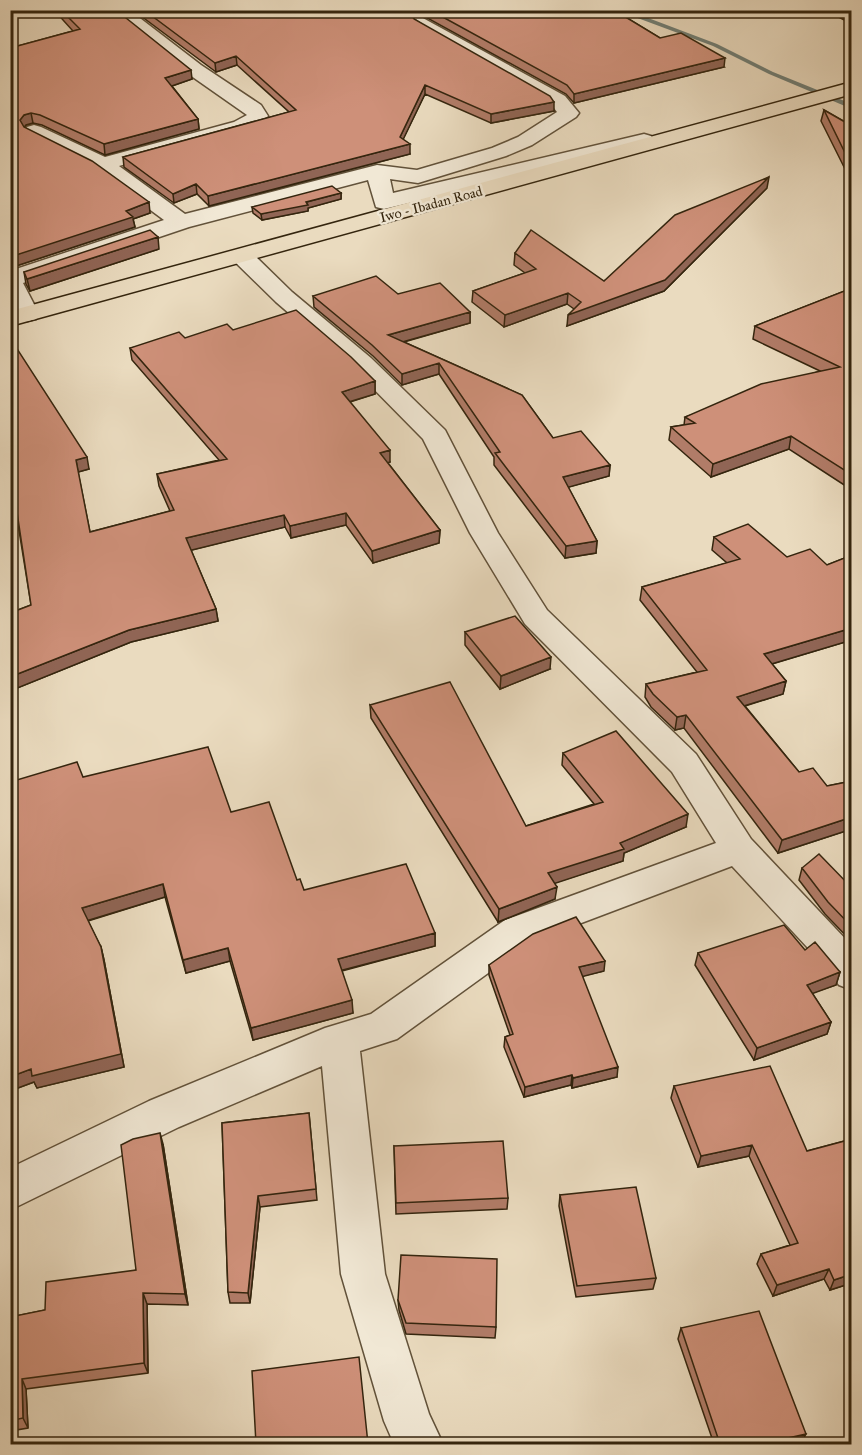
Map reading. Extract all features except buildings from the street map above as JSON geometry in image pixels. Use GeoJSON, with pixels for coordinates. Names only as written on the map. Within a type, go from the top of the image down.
{"type":"FeatureCollection","features":[{"type":"Feature","properties":{"kind":"main road","name":"Iwo - Ibadan Road"},"geometry":{"type":"LineString","coordinates":[[19,317],[852,88]]}},
{"type":"Feature","properties":{"kind":"street"},"geometry":{"type":"LineString","coordinates":[[103,164],[241,126],[250,123],[258,116],[254,109],[194,69],[126,16]]}},
{"type":"Feature","properties":{"kind":"street"},"geometry":{"type":"LineString","coordinates":[[19,317],[10,280],[181,222],[377,171],[418,177],[499,152],[525,141],[569,113],[558,100],[421,22]]}},
{"type":"Feature","properties":{"kind":"street"},"geometry":{"type":"LineString","coordinates":[[377,171],[384,202],[785,106]]}},
{"type":"Feature","properties":{"kind":"street"},"geometry":{"type":"LineString","coordinates":[[34,131],[103,164],[181,222]]}},
{"type":"Feature","properties":{"kind":"street"},"geometry":{"type":"LineString","coordinates":[[242,256],[284,297],[362,363],[435,436],[484,533],[536,617],[684,764],[738,849],[833,950],[852,974]]}},
{"type":"Feature","properties":{"kind":"street"},"geometry":{"type":"LineString","coordinates":[[10,1190],[164,1113],[339,1040],[383,1027],[518,931],[738,849]]}},
{"type":"Feature","properties":{"kind":"street"},"geometry":{"type":"LineString","coordinates":[[339,1040],[363,1274],[408,1421],[418,1444]]}},
{"type":"Feature","properties":{"kind":"waterway"},"geometry":{"type":"LineString","coordinates":[[619,10],[715,45],[771,73],[852,107]]}}]}
